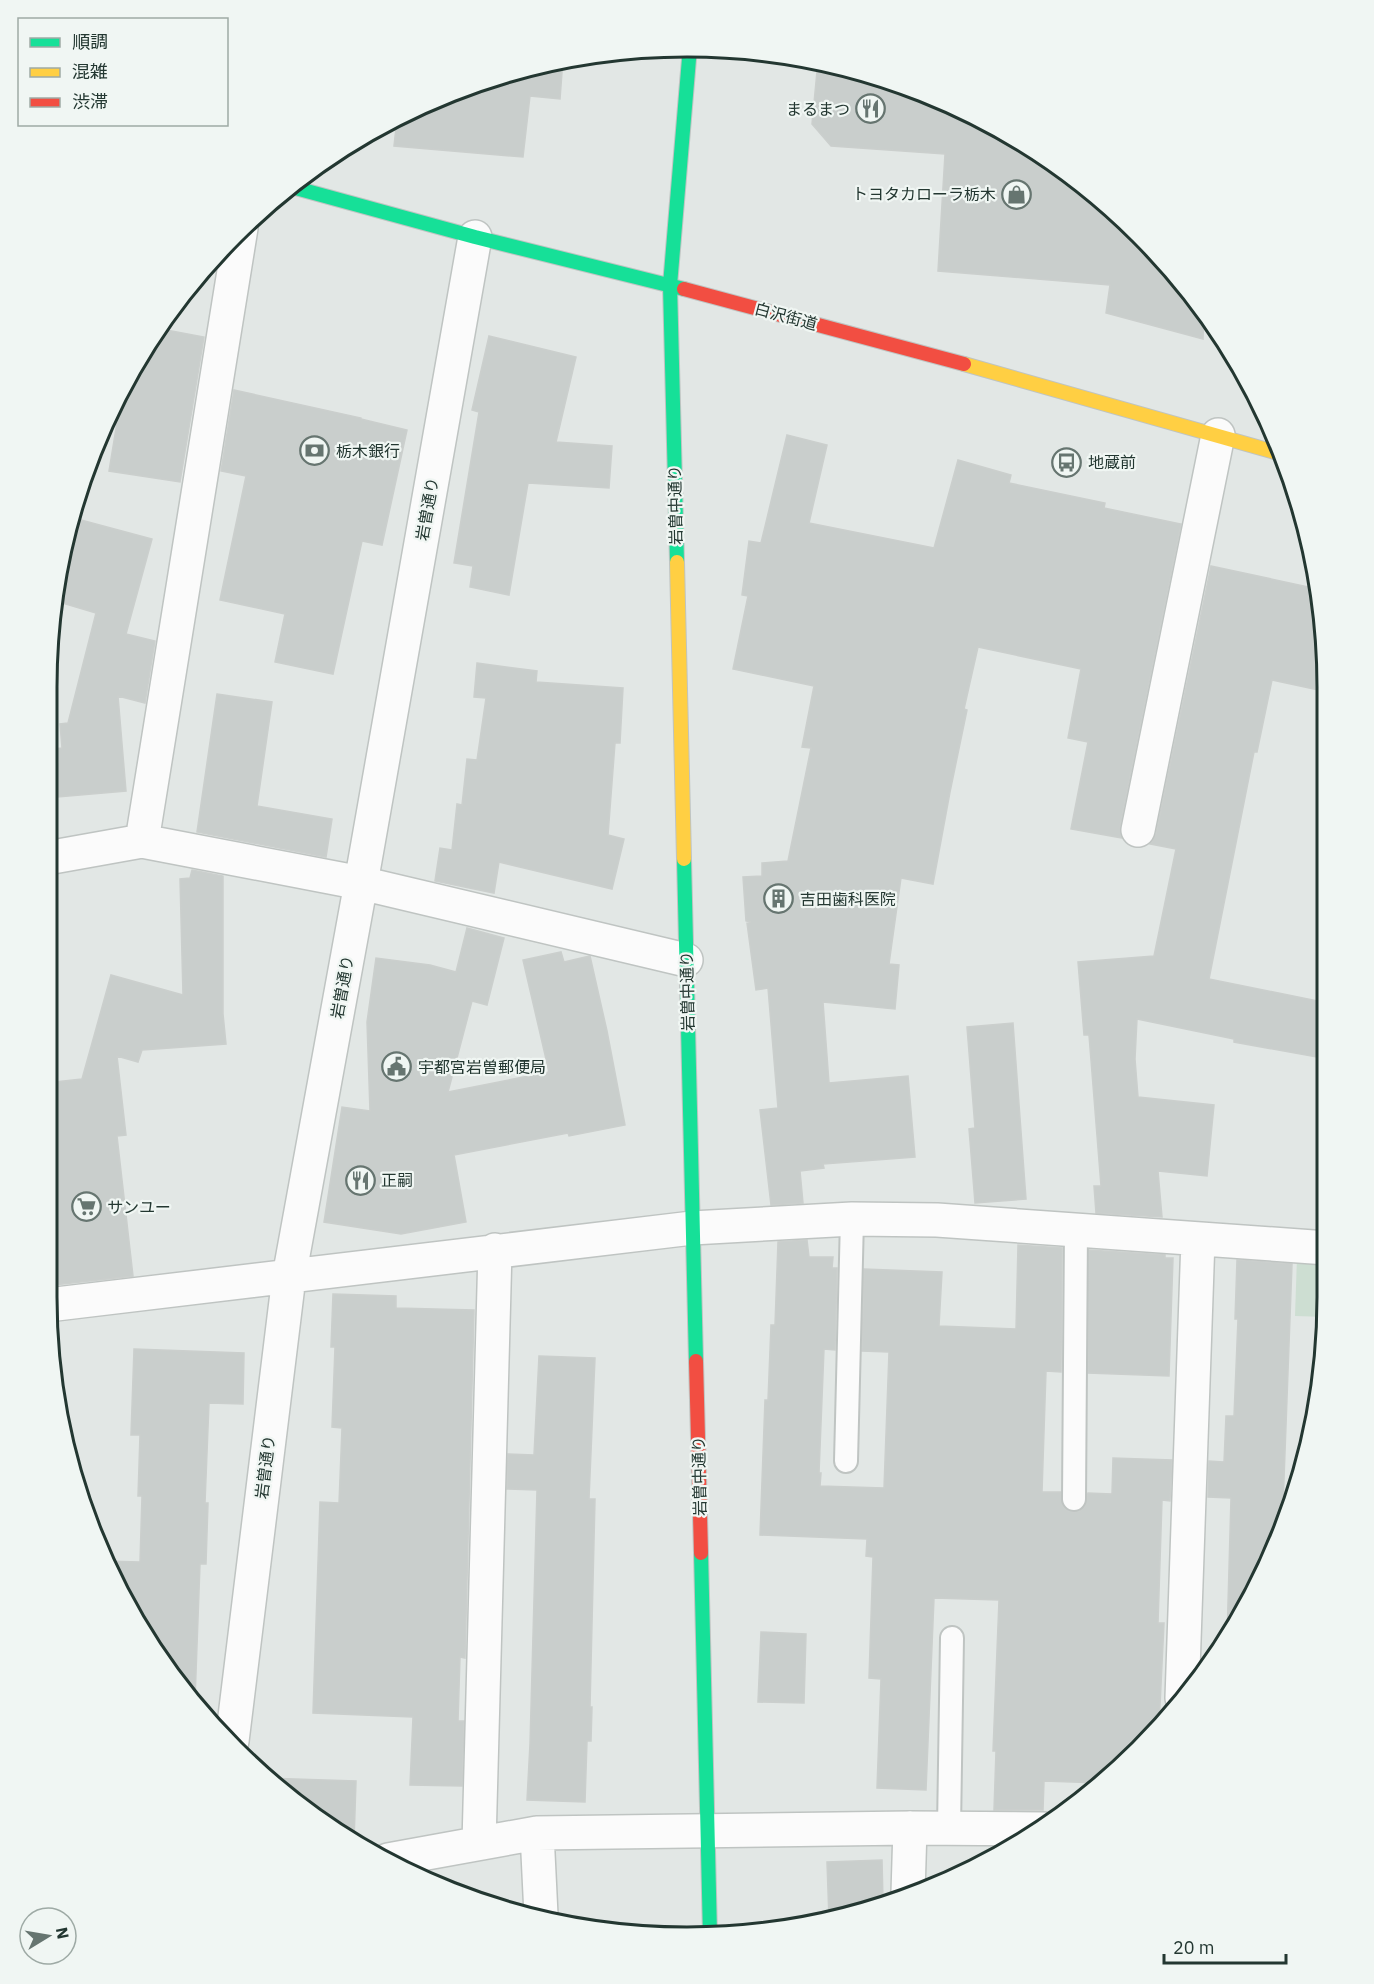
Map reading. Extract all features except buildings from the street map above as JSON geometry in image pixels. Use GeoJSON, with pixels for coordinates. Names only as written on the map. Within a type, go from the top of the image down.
{"type":"FeatureCollection","features":[{"type":"Feature","properties":{"kind":"street","name":"岩曽中通り"},"geometry":{"type":"LineString","coordinates":[[689,57],[670,285],[710,1926]]}},
{"type":"Feature","properties":{"kind":"street","name":"白沢街道"},"geometry":{"type":"LineString","coordinates":[[300,189],[988,370],[1271,451]]}},
{"type":"Feature","properties":{"kind":"street","name":"岩曽通り"},"geometry":{"type":"LineString","coordinates":[[233,1733],[289,1277],[475,237]]}},
{"type":"Feature","properties":{"kind":"street"},"geometry":{"type":"LineString","coordinates":[[142,841],[238,246]]}},
{"type":"Feature","properties":{"kind":"street"},"geometry":{"type":"LineString","coordinates":[[1138,830],[1218,435]]}},
{"type":"Feature","properties":{"kind":"street"},"geometry":{"type":"LineString","coordinates":[[57,856],[142,841],[361,884],[686,960]]}},
{"type":"Feature","properties":{"kind":"street"},"geometry":{"type":"LineString","coordinates":[[57,1304],[692,1228],[852,1219],[937,1220],[1317,1247]]}},
{"type":"Feature","properties":{"kind":"street"},"geometry":{"type":"LineString","coordinates":[[1182,1686],[1198,1239]]}},
{"type":"Feature","properties":{"kind":"street"},"geometry":{"type":"LineString","coordinates":[[479,1843],[495,1251]]}},
{"type":"Feature","properties":{"kind":"street"},"geometry":{"type":"LineString","coordinates":[[908,1887],[910,1828]]}},
{"type":"Feature","properties":{"kind":"street"},"geometry":{"type":"LineString","coordinates":[[400,1858],[537,1833],[1025,1829]]}},
{"type":"Feature","properties":{"kind":"street"},"geometry":{"type":"LineString","coordinates":[[537,1833],[541,1910]]}},
{"type":"Feature","properties":{"kind":"lane"},"geometry":{"type":"LineString","coordinates":[[846,1461],[852,1219]]}},
{"type":"Feature","properties":{"kind":"lane"},"geometry":{"type":"LineString","coordinates":[[1074,1499],[1076,1230]]}},
{"type":"Feature","properties":{"kind":"lane"},"geometry":{"type":"LineString","coordinates":[[949,1828],[951,1638]]}},
{"type":"Feature","properties":{"kind":"green space"},"geometry":{"type":"Polygon","coordinates":[[[1297,1257],[1317,1258],[1317,1317],[1295,1316],[1297,1257]]]}},
{"type":"Feature","properties":{"kind":"traffic: fast"},"geometry":{"type":"LineString","coordinates":[[677,562],[670,285],[689,57]]}},
{"type":"Feature","properties":{"kind":"traffic: fast"},"geometry":{"type":"LineString","coordinates":[[300,189],[475,237],[684,289]]}},
{"type":"Feature","properties":{"kind":"traffic: fast"},"geometry":{"type":"LineString","coordinates":[[684,859],[696,1361]]}},
{"type":"Feature","properties":{"kind":"traffic: fast"},"geometry":{"type":"LineString","coordinates":[[701,1553],[710,1926]]}},
{"type":"Feature","properties":{"kind":"traffic: slow"},"geometry":{"type":"LineString","coordinates":[[964,364],[1271,451]]}},
{"type":"Feature","properties":{"kind":"traffic: slow"},"geometry":{"type":"LineString","coordinates":[[677,562],[684,859]]}},
{"type":"Feature","properties":{"kind":"traffic: jam"},"geometry":{"type":"LineString","coordinates":[[684,289],[964,364]]}},
{"type":"Feature","properties":{"kind":"traffic: jam"},"geometry":{"type":"LineString","coordinates":[[696,1361],[701,1553]]}},
{"type":"Feature","properties":{"kind":"place","name":"まるまつ"},"geometry":{"type":"Point","coordinates":[871,109]}},
{"type":"Feature","properties":{"kind":"place","name":"トヨタカローラ栃木"},"geometry":{"type":"Point","coordinates":[1017,194]}},
{"type":"Feature","properties":{"kind":"place","name":"栃木銀行"},"geometry":{"type":"Point","coordinates":[315,451]}},
{"type":"Feature","properties":{"kind":"place","name":"地蔵前"},"geometry":{"type":"Point","coordinates":[1067,462]}},
{"type":"Feature","properties":{"kind":"place","name":"吉田歯科医院"},"geometry":{"type":"Point","coordinates":[779,899]}},
{"type":"Feature","properties":{"kind":"place","name":"宇都宮岩曽郵便局"},"geometry":{"type":"Point","coordinates":[397,1067]}},
{"type":"Feature","properties":{"kind":"place","name":"正嗣"},"geometry":{"type":"Point","coordinates":[360,1180]}},
{"type":"Feature","properties":{"kind":"place","name":"サンユー"},"geometry":{"type":"Point","coordinates":[86,1207]}}]}
